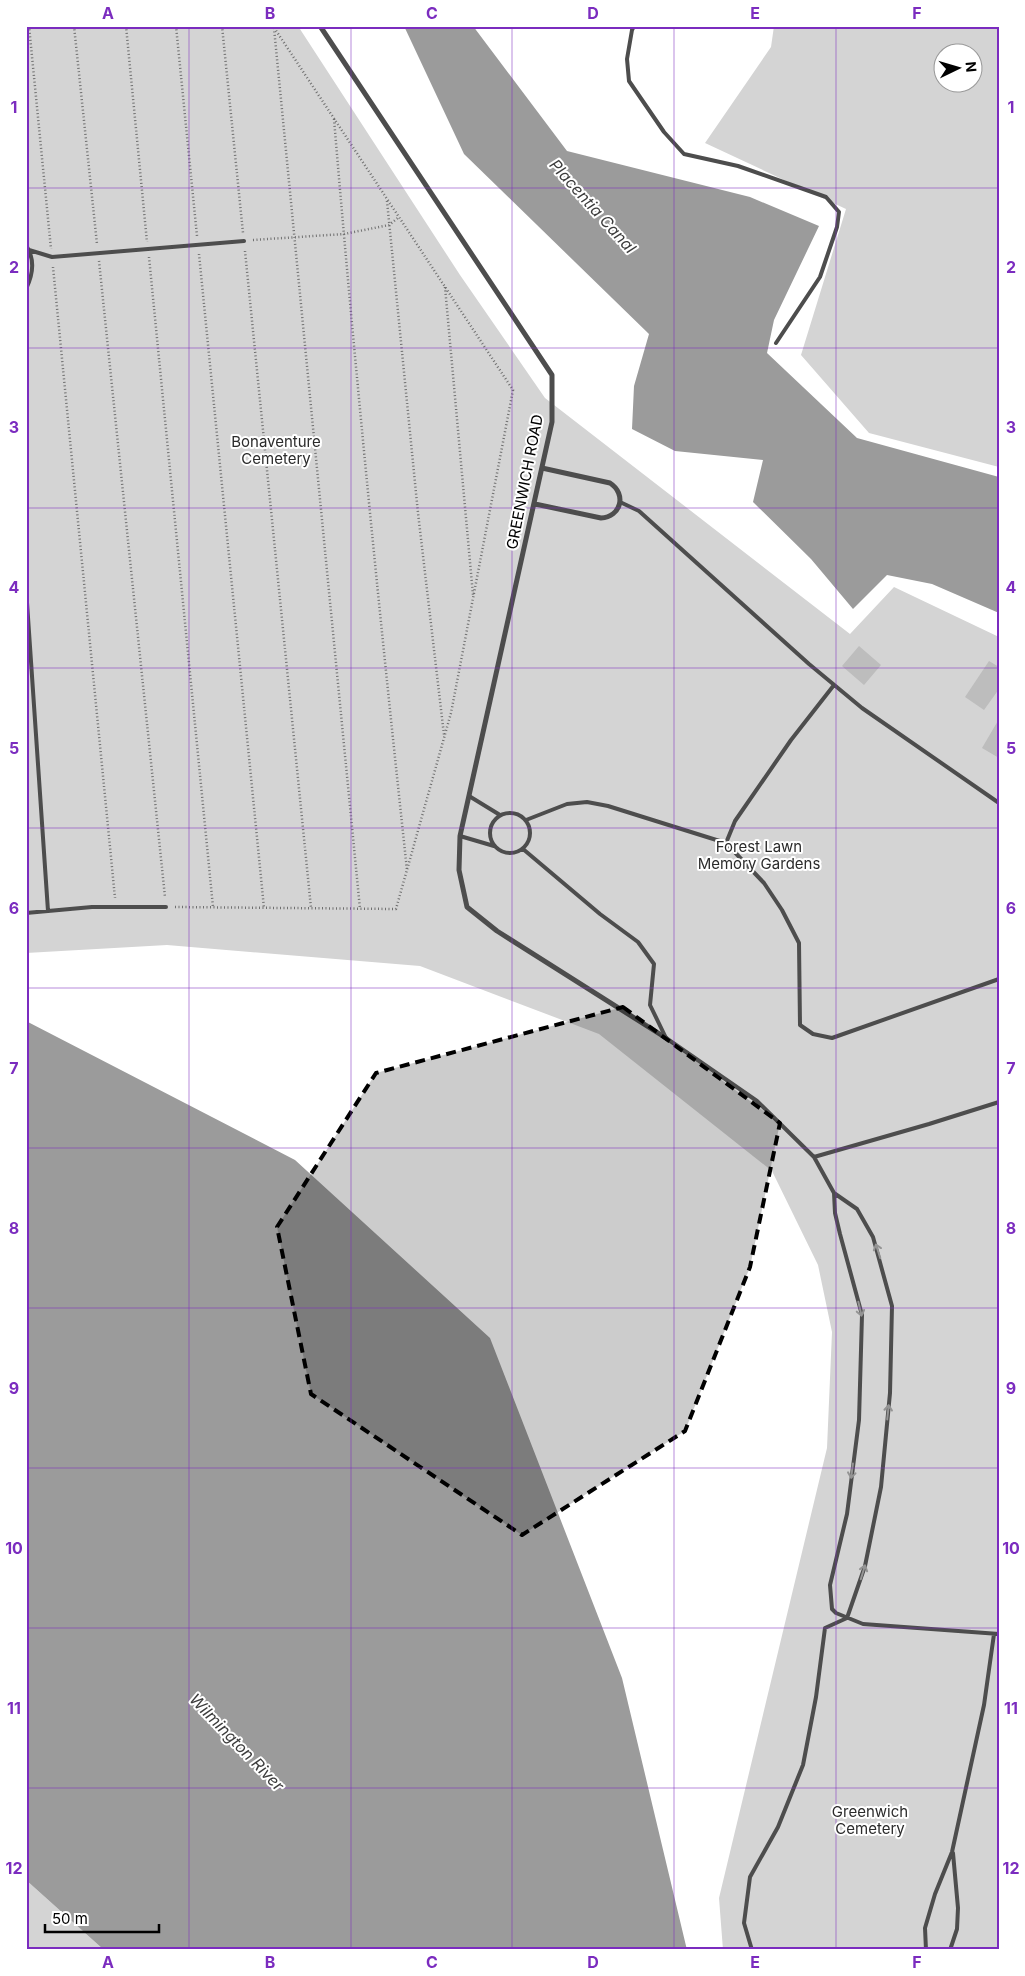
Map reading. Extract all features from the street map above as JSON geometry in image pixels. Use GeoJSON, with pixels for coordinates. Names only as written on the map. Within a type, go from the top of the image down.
{"type":"FeatureCollection","features":[{"type":"Feature","properties":{"kind":"street","name":"GREENWICH ROAD"},"geometry":{"type":"LineString","coordinates":[[320,26],[552,375],[552,422],[460,836],[459,870],[467,907],[496,930],[666,1038]]}},
{"type":"Feature","properties":{"kind":"street"},"geometry":{"type":"LineString","coordinates":[[535,504],[600,518],[611,516],[616,512],[620,502],[618,491],[610,484],[542,468]]}},
{"type":"Feature","properties":{"kind":"lane"},"geometry":{"type":"LineString","coordinates":[[634,26],[627,59],[629,81],[664,132],[684,154],[738,166],[826,197],[839,212],[820,277],[776,343]]}},
{"type":"Feature","properties":{"kind":"lane"},"geometry":{"type":"LineString","coordinates":[[30,250],[52,257],[244,241]]}},
{"type":"Feature","properties":{"kind":"lane"},"geometry":{"type":"LineString","coordinates":[[26,245],[30,250],[32,265],[30,280],[26,289]]}},
{"type":"Feature","properties":{"kind":"lane"},"geometry":{"type":"LineString","coordinates":[[620,502],[639,511],[862,708],[999,803]]}},
{"type":"Feature","properties":{"kind":"lane"},"geometry":{"type":"LineString","coordinates":[[26,588],[48,911]]}},
{"type":"Feature","properties":{"kind":"lane"},"geometry":{"type":"LineString","coordinates":[[726,843],[735,821],[791,740],[834,685]]}},
{"type":"Feature","properties":{"kind":"lane"},"geometry":{"type":"LineString","coordinates":[[469,796],[500,815]]}},
{"type":"Feature","properties":{"kind":"lane"},"geometry":{"type":"LineString","coordinates":[[526,820],[567,804],[588,802],[608,806],[726,843],[764,883],[782,910],[799,943],[800,1025],[813,1034],[832,1038],[999,979]]}},
{"type":"Feature","properties":{"kind":"lane"},"geometry":{"type":"LineString","coordinates":[[460,836],[494,846],[506,853],[514,853],[523,849],[528,843],[530,833],[526,820],[514,813],[500,815],[492,823],[490,829],[491,840],[494,846]]}},
{"type":"Feature","properties":{"kind":"lane"},"geometry":{"type":"LineString","coordinates":[[523,849],[600,914],[638,942],[654,964],[650,1004],[666,1038],[756,1101],[814,1157],[834,1193],[857,1209],[873,1237],[892,1306],[890,1393],[880,1487],[865,1566],[848,1618],[825,1628],[816,1697],[803,1765],[778,1827],[750,1877],[744,1923],[752,1950]]}},
{"type":"Feature","properties":{"kind":"lane"},"geometry":{"type":"LineString","coordinates":[[26,913],[92,907],[166,907]]}},
{"type":"Feature","properties":{"kind":"lane"},"geometry":{"type":"LineString","coordinates":[[814,1157],[999,1102]]}},
{"type":"Feature","properties":{"kind":"lane"},"geometry":{"type":"LineString","coordinates":[[834,1193],[835,1213],[862,1316],[859,1420],[847,1514],[830,1585],[832,1609],[863,1624],[996,1634],[984,1705],[952,1852],[935,1894],[925,1928],[926,1950]]}},
{"type":"Feature","properties":{"kind":"lane"},"geometry":{"type":"LineString","coordinates":[[950,1950],[957,1929],[958,1908],[952,1852]]}},
{"type":"Feature","properties":{"kind":"path"},"geometry":{"type":"LineString","coordinates":[[29,26],[116,907]]}},
{"type":"Feature","properties":{"kind":"path"},"geometry":{"type":"LineString","coordinates":[[74,26],[166,907],[396,909],[451,713],[513,390],[274,27]]}},
{"type":"Feature","properties":{"kind":"path"},"geometry":{"type":"LineString","coordinates":[[126,26],[213,907]]}},
{"type":"Feature","properties":{"kind":"path"},"geometry":{"type":"LineString","coordinates":[[176,26],[264,908]]}},
{"type":"Feature","properties":{"kind":"path"},"geometry":{"type":"LineString","coordinates":[[222,26],[311,908]]}},
{"type":"Feature","properties":{"kind":"path"},"geometry":{"type":"LineString","coordinates":[[274,27],[360,909]]}},
{"type":"Feature","properties":{"kind":"path"},"geometry":{"type":"LineString","coordinates":[[334,118],[376,579],[407,872]]}},
{"type":"Feature","properties":{"kind":"path"},"geometry":{"type":"LineString","coordinates":[[387,199],[418,513],[444,736]]}},
{"type":"Feature","properties":{"kind":"path"},"geometry":{"type":"LineString","coordinates":[[244,241],[344,234],[389,225],[399,217]]}},
{"type":"Feature","properties":{"kind":"path"},"geometry":{"type":"LineString","coordinates":[[444,286],[473,599]]}},
{"type":"Feature","properties":{"kind":"highlighted area"},"geometry":{"type":"Polygon","coordinates":[[[623,1007],[780,1123],[750,1267],[685,1431],[522,1535],[311,1394],[277,1227],[376,1073],[623,1007]]]}},
{"type":"Feature","properties":{"kind":"green space"},"geometry":{"type":"Polygon","coordinates":[[[26,26],[298,26],[460,275],[545,398],[850,634],[894,587],[999,637],[999,1950],[723,1950],[719,1898],[827,1448],[832,1332],[818,1265],[772,1171],[599,1034],[420,966],[167,945],[26,953],[26,26]]]}},
{"type":"Feature","properties":{"kind":"green space"},"geometry":{"type":"Polygon","coordinates":[[[774,26],[999,26],[999,467],[869,433],[801,355],[846,209],[705,143],[771,47],[774,26]]]}},
{"type":"Feature","properties":{"kind":"green space"},"geometry":{"type":"Polygon","coordinates":[[[26,1880],[104,1950],[26,1950],[26,1880]]]}},
{"type":"Feature","properties":{"kind":"water","name":"Placentia Canal"},"geometry":{"type":"Polygon","coordinates":[[[404,26],[473,26],[567,151],[750,197],[819,226],[774,320],[767,353],[857,438],[999,477],[999,613],[932,584],[887,575],[853,609],[811,559],[753,502],[763,460],[675,451],[632,429],[634,386],[649,334],[464,154],[404,26]]]}},
{"type":"Feature","properties":{"kind":"water","name":"Wilmington River"},"geometry":{"type":"Polygon","coordinates":[[[26,1021],[295,1160],[490,1338],[622,1678],[687,1950],[104,1950],[26,1880],[26,1021]]]}},
{"type":"Feature","properties":{"kind":"building"},"geometry":{"type":"Polygon","coordinates":[[[859,646],[881,665],[864,685],[842,666],[859,646]]]}},
{"type":"Feature","properties":{"kind":"building"},"geometry":{"type":"Polygon","coordinates":[[[989,661],[999,667],[999,689],[984,710],[965,697],[989,661]]]}},
{"type":"Feature","properties":{"kind":"building"},"geometry":{"type":"Polygon","coordinates":[[[999,719],[999,758],[982,748],[999,719]]]}},
{"type":"Feature","properties":{"kind":"park label","name":"Bonaventure Cemetery"},"geometry":{"type":"Point","coordinates":[276,450]}},
{"type":"Feature","properties":{"kind":"park label","name":"Forest Lawn Memory Gardens"},"geometry":{"type":"Point","coordinates":[759,856]}},
{"type":"Feature","properties":{"kind":"park label","name":"Greenwich Cemetery"},"geometry":{"type":"Point","coordinates":[870,1820]}}]}
